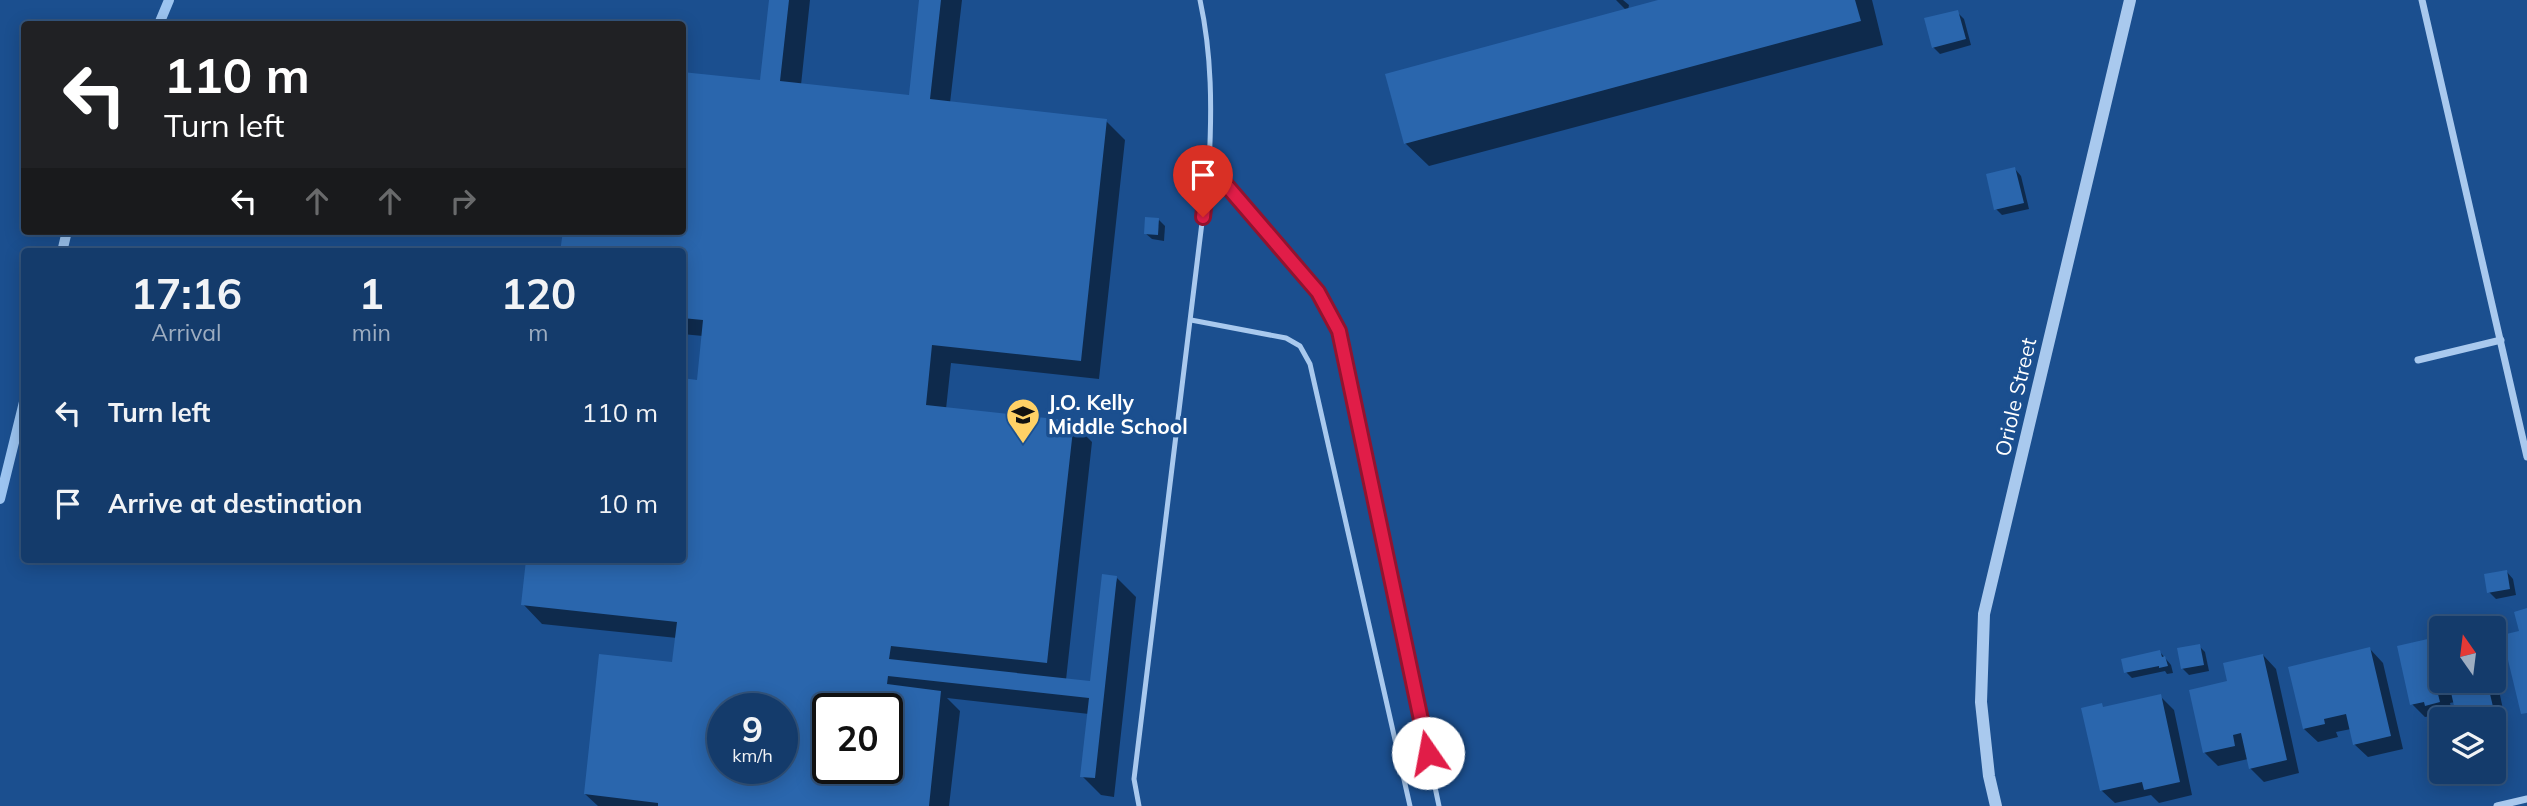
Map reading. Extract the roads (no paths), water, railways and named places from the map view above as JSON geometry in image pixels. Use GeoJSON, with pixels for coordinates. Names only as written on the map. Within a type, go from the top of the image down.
{"type":"FeatureCollection","features":[{"type":"Feature","properties":{"kind":"street","name":"Oriole Street"},"geometry":{"type":"LineString","coordinates":[[1996,806],[1989,776],[1981,702],[1984,614],[2130,0]]}},
{"type":"Feature","properties":{"kind":"street"},"geometry":{"type":"LineString","coordinates":[[2422,0],[2527,457]]}},
{"type":"Feature","properties":{"kind":"street"},"geometry":{"type":"LineString","coordinates":[[2418,360],[2501,340]]}},
{"type":"Feature","properties":{"kind":"street"},"geometry":{"type":"LineString","coordinates":[[2497,806],[2527,799]]}},
{"type":"Feature","properties":{"kind":"lane"},"geometry":{"type":"LineString","coordinates":[[1139,806],[1134,779],[1209,165],[1212,99],[1206,26],[1200,0]]}},
{"type":"Feature","properties":{"kind":"lane"},"geometry":{"type":"LineString","coordinates":[[1209,165],[1318,292],[1339,331],[1439,806]]}},
{"type":"Feature","properties":{"kind":"lane"},"geometry":{"type":"LineString","coordinates":[[1191,320],[1286,338],[1300,346],[1310,364],[1410,806]]}},
{"type":"Feature","properties":{"kind":"waterway"},"geometry":{"type":"LineString","coordinates":[[160,21],[169,0]]}},
{"type":"Feature","properties":{"kind":"waterway"},"geometry":{"type":"LineString","coordinates":[[63,248],[66,235]]}},
{"type":"Feature","properties":{"kind":"waterway"},"geometry":{"type":"LineString","coordinates":[[0,499],[21,414]]}},
{"type":"Feature","properties":{"kind":"place","name":"J.O. Kelly Middle School"},"geometry":{"type":"Point","coordinates":[1023,445]}}]}
